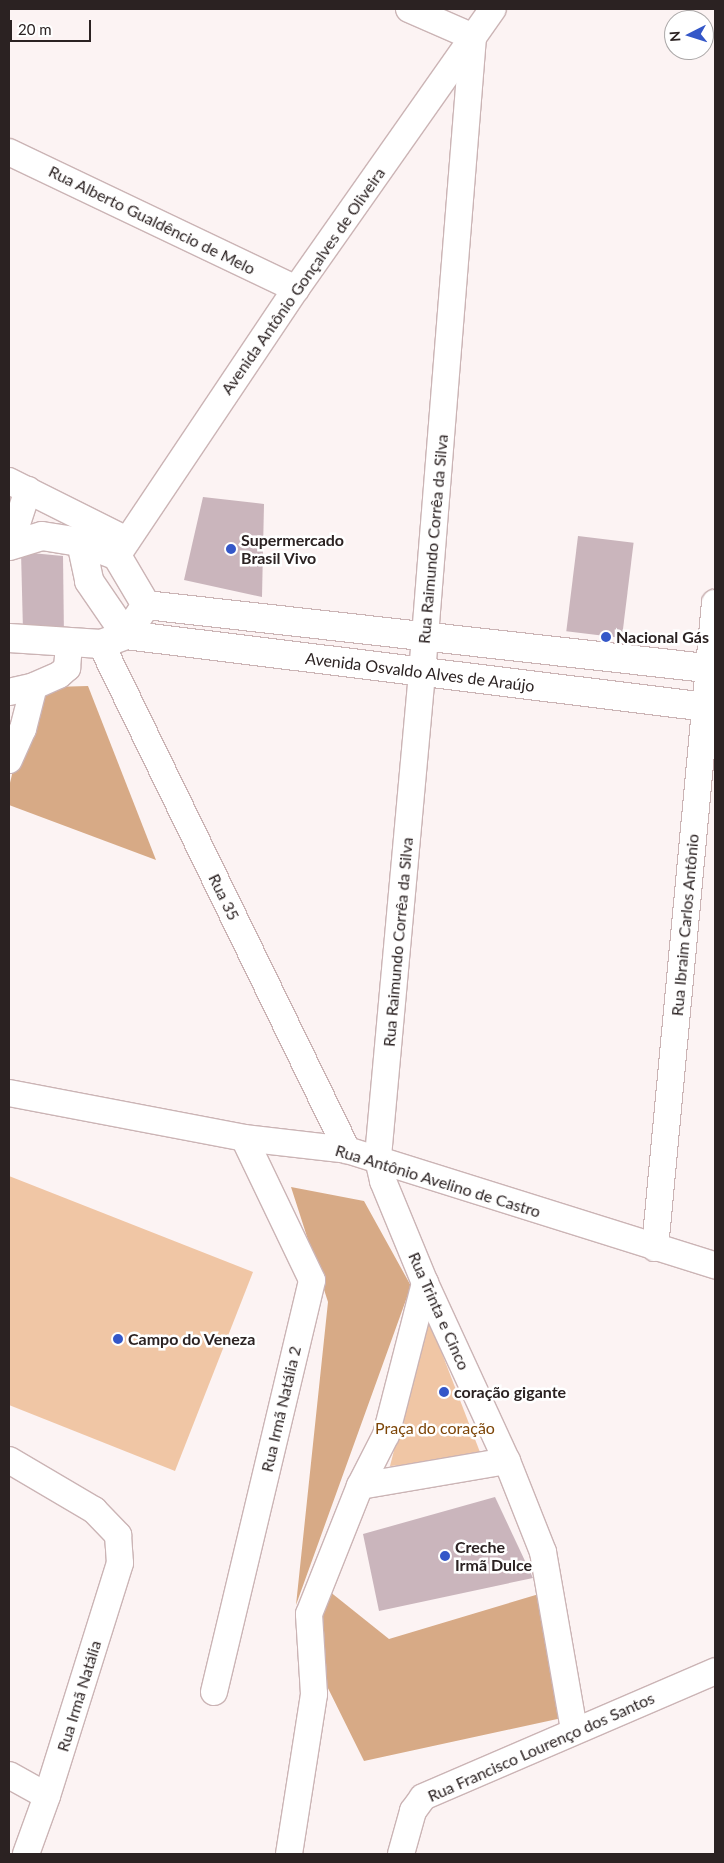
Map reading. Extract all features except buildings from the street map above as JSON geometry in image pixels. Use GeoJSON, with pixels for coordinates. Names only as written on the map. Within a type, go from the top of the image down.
{"type":"FeatureCollection","features":[{"type":"Feature","properties":{"kind":"street"},"geometry":{"type":"LineString","coordinates":[[409,9],[473,37]]}},
{"type":"Feature","properties":{"kind":"street","name":"Avenida Antônio Gonçalves de Oliveira"},"geometry":{"type":"LineString","coordinates":[[122,548],[296,289],[493,9]]}},
{"type":"Feature","properties":{"kind":"street","name":"Rua Raimundo Corrêa da Silva"},"geometry":{"type":"LineString","coordinates":[[378,1159],[425,638],[473,37]]}},
{"type":"Feature","properties":{"kind":"street","name":"Rua Alberto Gualdêncio de Melo"},"geometry":{"type":"LineString","coordinates":[[9,152],[296,289]]}},
{"type":"Feature","properties":{"kind":"street"},"geometry":{"type":"LineString","coordinates":[[122,548],[42,536],[9,546],[18,486],[122,548],[146,604]]}},
{"type":"Feature","properties":{"kind":"street"},"geometry":{"type":"LineString","coordinates":[[80,542],[89,581],[114,640],[146,604]]}},
{"type":"Feature","properties":{"kind":"street","name":"Rua Ibraim Carlos Antônio"},"geometry":{"type":"LineString","coordinates":[[655,1248],[710,707],[715,603]]}},
{"type":"Feature","properties":{"kind":"street"},"geometry":{"type":"LineString","coordinates":[[146,604],[425,638],[712,669]]}},
{"type":"Feature","properties":{"kind":"street","name":"Avenida Osvaldo Alves de Araújo"},"geometry":{"type":"LineString","coordinates":[[9,638],[69,644],[114,640],[422,673],[710,707]]}},
{"type":"Feature","properties":{"kind":"street","name":"Rua 35"},"geometry":{"type":"LineString","coordinates":[[114,640],[347,1150]]}},
{"type":"Feature","properties":{"kind":"street"},"geometry":{"type":"LineString","coordinates":[[9,692],[34,686],[59,675],[67,668],[69,644]]}},
{"type":"Feature","properties":{"kind":"street"},"geometry":{"type":"LineString","coordinates":[[9,760],[23,728],[34,686]]}},
{"type":"Feature","properties":{"kind":"street","name":"Rua Antônio Avelino de Castro"},"geometry":{"type":"LineString","coordinates":[[9,1093],[244,1138],[347,1150],[655,1248],[715,1265]]}},
{"type":"Feature","properties":{"kind":"street","name":"Rua Irmã Natália 2"},"geometry":{"type":"LineString","coordinates":[[214,1692],[312,1280],[244,1138]]}},
{"type":"Feature","properties":{"kind":"street","name":"Rua Trinta e Cinco"},"geometry":{"type":"LineString","coordinates":[[378,1159],[383,1181],[425,1283],[507,1461],[543,1552],[574,1730]]}},
{"type":"Feature","properties":{"kind":"street"},"geometry":{"type":"LineString","coordinates":[[289,1854],[314,1694],[308,1614],[360,1486],[386,1435],[425,1283]]}},
{"type":"Feature","properties":{"kind":"street","name":"Rua Irmã Natália"},"geometry":{"type":"LineString","coordinates":[[9,1460],[94,1510],[118,1535],[120,1563],[48,1796],[26,1854]]}},
{"type":"Feature","properties":{"kind":"street"},"geometry":{"type":"LineString","coordinates":[[360,1486],[507,1461]]}},
{"type":"Feature","properties":{"kind":"street","name":"Rua Francisco Lourenço dos Santos"},"geometry":{"type":"LineString","coordinates":[[401,1854],[413,1810],[423,1797],[574,1730],[715,1672]]}},
{"type":"Feature","properties":{"kind":"street"},"geometry":{"type":"LineString","coordinates":[[9,1775],[48,1796]]}},
{"type":"Feature","properties":{"kind":"green space","name":"Campo do Veneza"},"geometry":{"type":"Polygon","coordinates":[[[9,1176],[253,1272],[175,1471],[9,1405],[9,1176]]]}},
{"type":"Feature","properties":{"kind":"green space","name":"Praça do coração"},"geometry":{"type":"Polygon","coordinates":[[[428,1317],[483,1460],[390,1466],[428,1317]]]}},
{"type":"Feature","properties":{"kind":"shaded area"},"geometry":{"type":"Polygon","coordinates":[[[88,686],[156,860],[9,805],[9,787],[30,700],[52,687],[88,686]]]}},
{"type":"Feature","properties":{"kind":"shaded area"},"geometry":{"type":"Polygon","coordinates":[[[291,1187],[364,1201],[411,1286],[296,1605],[328,1302],[291,1187]]]}},
{"type":"Feature","properties":{"kind":"shaded area"},"geometry":{"type":"Polygon","coordinates":[[[324,1587],[389,1639],[539,1594],[562,1718],[364,1761],[320,1672],[324,1587]]]}},
{"type":"Feature","properties":{"kind":"place","name":"Supermercado Brasil Vivo"},"geometry":{"type":"Point","coordinates":[231,549]}},
{"type":"Feature","properties":{"kind":"place","name":"Nacional Gás"},"geometry":{"type":"Point","coordinates":[606,637]}},
{"type":"Feature","properties":{"kind":"place","name":"Campo do Veneza"},"geometry":{"type":"Point","coordinates":[118,1339]}},
{"type":"Feature","properties":{"kind":"place","name":"coração gigante"},"geometry":{"type":"Point","coordinates":[444,1392]}},
{"type":"Feature","properties":{"kind":"place","name":"Creche Irmã Dulce"},"geometry":{"type":"Point","coordinates":[445,1556]}}]}
